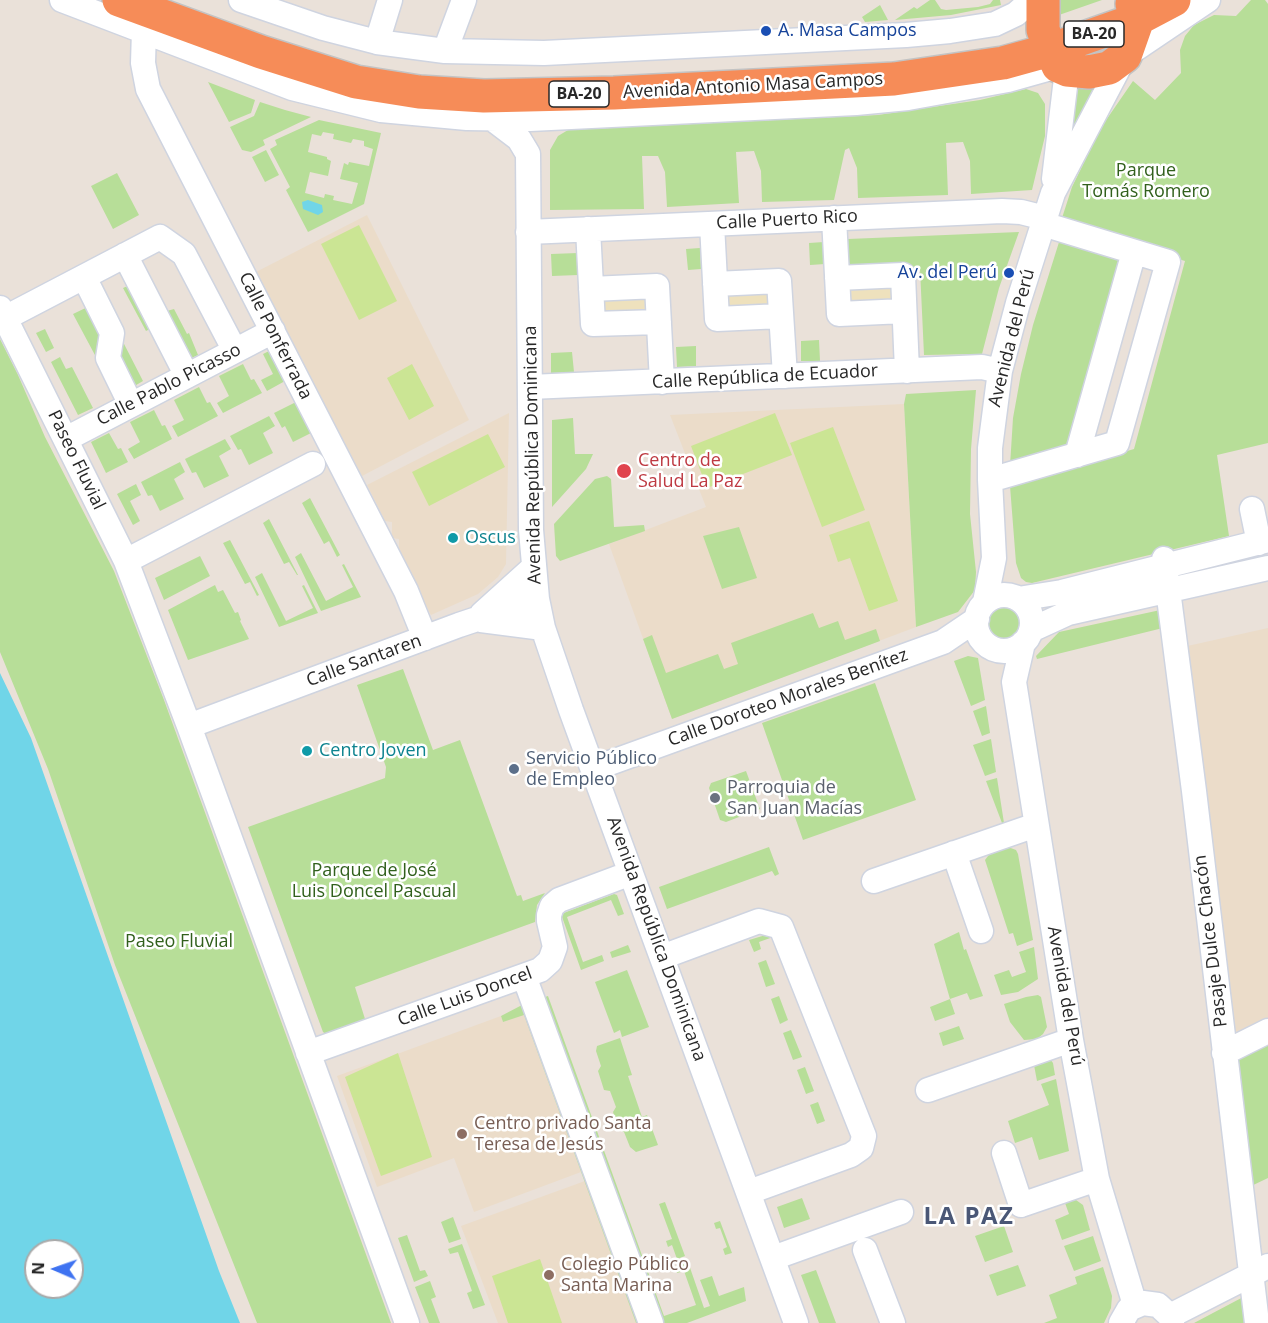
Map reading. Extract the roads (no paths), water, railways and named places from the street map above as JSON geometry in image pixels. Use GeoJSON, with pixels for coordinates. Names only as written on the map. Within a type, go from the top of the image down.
{"type":"FeatureCollection","features":[{"type":"Feature","properties":{"kind":"highway","name":"Avenida Antonio Masa Campos"},"geometry":{"type":"LineString","coordinates":[[119,0],[261,52],[356,82],[419,92],[484,96],[614,93],[894,78],[1003,63],[1048,42],[1142,18]]}},
{"type":"Feature","properties":{"kind":"highway","name":"Avenida Antonio Masa Campos"},"geometry":{"type":"LineString","coordinates":[[175,0],[266,34],[359,63],[422,71],[485,75],[614,72],[892,57],[999,42],[1048,42]]}},
{"type":"Feature","properties":{"kind":"street","name":"Avenida Antonio Masa Campos"},"geometry":{"type":"LineString","coordinates":[[62,0],[255,75],[338,101],[381,110],[494,120],[856,103],[908,98],[1008,80],[1048,42]]}},
{"type":"Feature","properties":{"kind":"street"},"geometry":{"type":"LineString","coordinates":[[241,0],[331,31],[377,42],[445,51],[544,53],[906,35],[995,24],[1016,14],[1033,0]]}},
{"type":"Feature","properties":{"kind":"street"},"geometry":{"type":"LineString","coordinates":[[377,42],[390,0]]}},
{"type":"Feature","properties":{"kind":"street"},"geometry":{"type":"LineString","coordinates":[[445,51],[464,0]]}},
{"type":"Feature","properties":{"kind":"street","name":"Avenida del Perú"},"geometry":{"type":"LineString","coordinates":[[1033,0],[1048,42],[1053,193]]}},
{"type":"Feature","properties":{"kind":"street","name":"Avenida Antonio Masa Campos"},"geometry":{"type":"LineString","coordinates":[[1142,18],[1208,0]]}},
{"type":"Feature","properties":{"kind":"street","name":"Avenida del Perú"},"geometry":{"type":"LineString","coordinates":[[981,611],[994,558],[990,480],[992,419],[1000,371],[1018,303],[1053,193],[1142,18]]}},
{"type":"Feature","properties":{"kind":"street","name":"Calle Ponferrada"},"geometry":{"type":"LineString","coordinates":[[144,30],[143,63],[148,89],[406,591],[425,638]]}},
{"type":"Feature","properties":{"kind":"street","name":"Avenida República Dominicana"},"geometry":{"type":"LineString","coordinates":[[553,117],[534,138],[528,154],[531,530],[537,599],[543,628],[593,769],[796,1323]]}},
{"type":"Feature","properties":{"kind":"street"},"geometry":{"type":"LineString","coordinates":[[494,120],[519,139],[528,154]]}},
{"type":"Feature","properties":{"kind":"street","name":"Calle Puerto Rico"},"geometry":{"type":"LineString","coordinates":[[528,232],[1002,211],[1021,212],[1168,262],[1117,443],[1077,456]]}},
{"type":"Feature","properties":{"kind":"street"},"geometry":{"type":"LineString","coordinates":[[834,218],[839,314],[904,311]]}},
{"type":"Feature","properties":{"kind":"street"},"geometry":{"type":"LineString","coordinates":[[712,224],[717,319],[781,316]]}},
{"type":"Feature","properties":{"kind":"street"},"geometry":{"type":"LineString","coordinates":[[588,229],[593,324],[659,322]]}},
{"type":"Feature","properties":{"kind":"street"},"geometry":{"type":"LineString","coordinates":[[2,313],[84,276],[160,237],[184,254],[235,351]]}},
{"type":"Feature","properties":{"kind":"street"},"geometry":{"type":"LineString","coordinates":[[990,480],[1077,456],[1134,252]]}},
{"type":"Feature","properties":{"kind":"street"},"geometry":{"type":"LineString","coordinates":[[125,255],[187,376]]}},
{"type":"Feature","properties":{"kind":"street"},"geometry":{"type":"LineString","coordinates":[[837,278],[903,275],[907,371]]}},
{"type":"Feature","properties":{"kind":"street"},"geometry":{"type":"LineString","coordinates":[[84,276],[112,333],[108,358],[131,405]]}},
{"type":"Feature","properties":{"kind":"street"},"geometry":{"type":"LineString","coordinates":[[715,284],[779,281],[785,376]]}},
{"type":"Feature","properties":{"kind":"street"},"geometry":{"type":"LineString","coordinates":[[591,288],[657,286],[662,382]]}},
{"type":"Feature","properties":{"kind":"street","name":"Paseo Fluvial"},"geometry":{"type":"LineString","coordinates":[[2,313],[126,561],[189,726],[407,1323]]}},
{"type":"Feature","properties":{"kind":"street","name":"Calle Pablo Picasso"},"geometry":{"type":"LineString","coordinates":[[66,439],[273,331]]}},
{"type":"Feature","properties":{"kind":"street","name":"Calle República de Ecuador"},"geometry":{"type":"LineString","coordinates":[[530,387],[982,367],[1000,371]]}},
{"type":"Feature","properties":{"kind":"street"},"geometry":{"type":"LineString","coordinates":[[126,561],[313,464]]}},
{"type":"Feature","properties":{"kind":"street"},"geometry":{"type":"LineString","coordinates":[[1252,509],[1263,542],[1165,563],[1062,592],[1015,597],[1002,595],[981,611],[977,628],[988,646],[1008,651],[1068,613],[1268,568]]}},
{"type":"Feature","properties":{"kind":"street","name":"Avenida del Perú"},"geometry":{"type":"LineString","coordinates":[[994,558],[1015,597]]}},
{"type":"Feature","properties":{"kind":"street","name":"Pasaje Dulce Chacón"},"geometry":{"type":"LineString","coordinates":[[1165,563],[1224,1053],[1259,1270],[1257,1323]]}},
{"type":"Feature","properties":{"kind":"street"},"geometry":{"type":"LineString","coordinates":[[476,619],[534,567]]}},
{"type":"Feature","properties":{"kind":"street"},"geometry":{"type":"LineString","coordinates":[[1015,597],[1030,612],[1027,637]]}},
{"type":"Feature","properties":{"kind":"street"},"geometry":{"type":"LineString","coordinates":[[476,619],[537,599]]}},
{"type":"Feature","properties":{"kind":"street","name":"Calle Doroteo Morales Benítez"},"geometry":{"type":"LineString","coordinates":[[593,769],[943,642],[981,611]]}},
{"type":"Feature","properties":{"kind":"street","name":"Calle Santaren"},"geometry":{"type":"LineString","coordinates":[[189,726],[476,619],[543,628]]}},
{"type":"Feature","properties":{"kind":"street","name":"Avenida del Perú"},"geometry":{"type":"LineString","coordinates":[[1027,637],[1014,682],[1071,1040],[1097,1179],[1128,1314]]}},
{"type":"Feature","properties":{"kind":"street","name":"Calle Doroteo Morales Benítez"},"geometry":{"type":"LineString","coordinates":[[943,642],[988,646]]}},
{"type":"Feature","properties":{"kind":"street","name":"Avenida del Perú"},"geometry":{"type":"LineString","coordinates":[[988,646],[1014,682]]}},
{"type":"Feature","properties":{"kind":"street"},"geometry":{"type":"LineString","coordinates":[[583,741],[633,754]]}},
{"type":"Feature","properties":{"kind":"street"},"geometry":{"type":"LineString","coordinates":[[874,881],[1036,825]]}},
{"type":"Feature","properties":{"kind":"street"},"geometry":{"type":"LineString","coordinates":[[954,853],[981,931]]}},
{"type":"Feature","properties":{"kind":"street","name":"Calle Luis Doncel"},"geometry":{"type":"LineString","coordinates":[[308,1053],[544,968],[552,957],[555,942],[549,915],[555,902],[631,873]]}},
{"type":"Feature","properties":{"kind":"street"},"geometry":{"type":"LineString","coordinates":[[662,957],[759,921],[781,927],[864,1136],[861,1148],[851,1155],[748,1192]]}},
{"type":"Feature","properties":{"kind":"street"},"geometry":{"type":"LineString","coordinates":[[524,976],[651,1323]]}},
{"type":"Feature","properties":{"kind":"street"},"geometry":{"type":"LineString","coordinates":[[1224,1053],[1268,1031]]}},
{"type":"Feature","properties":{"kind":"street"},"geometry":{"type":"LineString","coordinates":[[928,1090],[1071,1040]]}},
{"type":"Feature","properties":{"kind":"street"},"geometry":{"type":"LineString","coordinates":[[1004,1153],[1021,1204],[1097,1179]]}},
{"type":"Feature","properties":{"kind":"street"},"geometry":{"type":"LineString","coordinates":[[773,1258],[901,1212]]}},
{"type":"Feature","properties":{"kind":"street"},"geometry":{"type":"LineString","coordinates":[[865,1250],[893,1323]]}},
{"type":"Feature","properties":{"kind":"street"},"geometry":{"type":"LineString","coordinates":[[1128,1314],[1143,1302],[1158,1305],[1171,1319],[1259,1270]]}},
{"type":"Feature","properties":{"kind":"water"},"geometry":{"type":"Polygon","coordinates":[[[308,200],[322,205],[323,212],[318,215],[303,209],[302,202],[308,200]]]}},
{"type":"Feature","properties":{"kind":"water"},"geometry":{"type":"Polygon","coordinates":[[[0,673],[31,738],[219,1271],[240,1323],[0,1323],[0,673]]]}},
{"type":"Feature","properties":{"kind":"place","name":"A. Masa Campos"},"geometry":{"type":"Point","coordinates":[766,31]}},
{"type":"Feature","properties":{"kind":"place","name":"Av. del Perú"},"geometry":{"type":"Point","coordinates":[1009,273]}},
{"type":"Feature","properties":{"kind":"place","name":"Centro de Salud La Paz"},"geometry":{"type":"Point","coordinates":[624,471]}},
{"type":"Feature","properties":{"kind":"place","name":"Oscus"},"geometry":{"type":"Point","coordinates":[453,538]}},
{"type":"Feature","properties":{"kind":"place","name":"Centro Joven"},"geometry":{"type":"Point","coordinates":[307,751]}},
{"type":"Feature","properties":{"kind":"place","name":"Servicio Público de Empleo"},"geometry":{"type":"Point","coordinates":[514,769]}},
{"type":"Feature","properties":{"kind":"place","name":"Parroquia de San Juan Macías"},"geometry":{"type":"Point","coordinates":[715,798]}},
{"type":"Feature","properties":{"kind":"place","name":"Centro privado Santa Teresa de Jesús"},"geometry":{"type":"Point","coordinates":[462,1134]}},
{"type":"Feature","properties":{"kind":"place","name":"Colegio Público Santa Marina"},"geometry":{"type":"Point","coordinates":[549,1275]}},
{"type":"Feature","properties":{"kind":"district","name":"LA PAZ"},"geometry":{"type":"Point","coordinates":[969,1217]}},
{"type":"Feature","properties":{"kind":"park label","name":"Parque Tomás Romero"},"geometry":{"type":"Point","coordinates":[1146,181]}},
{"type":"Feature","properties":{"kind":"park label","name":"Parque de José Luis Doncel Pascual"},"geometry":{"type":"Point","coordinates":[374,881]}}]}
